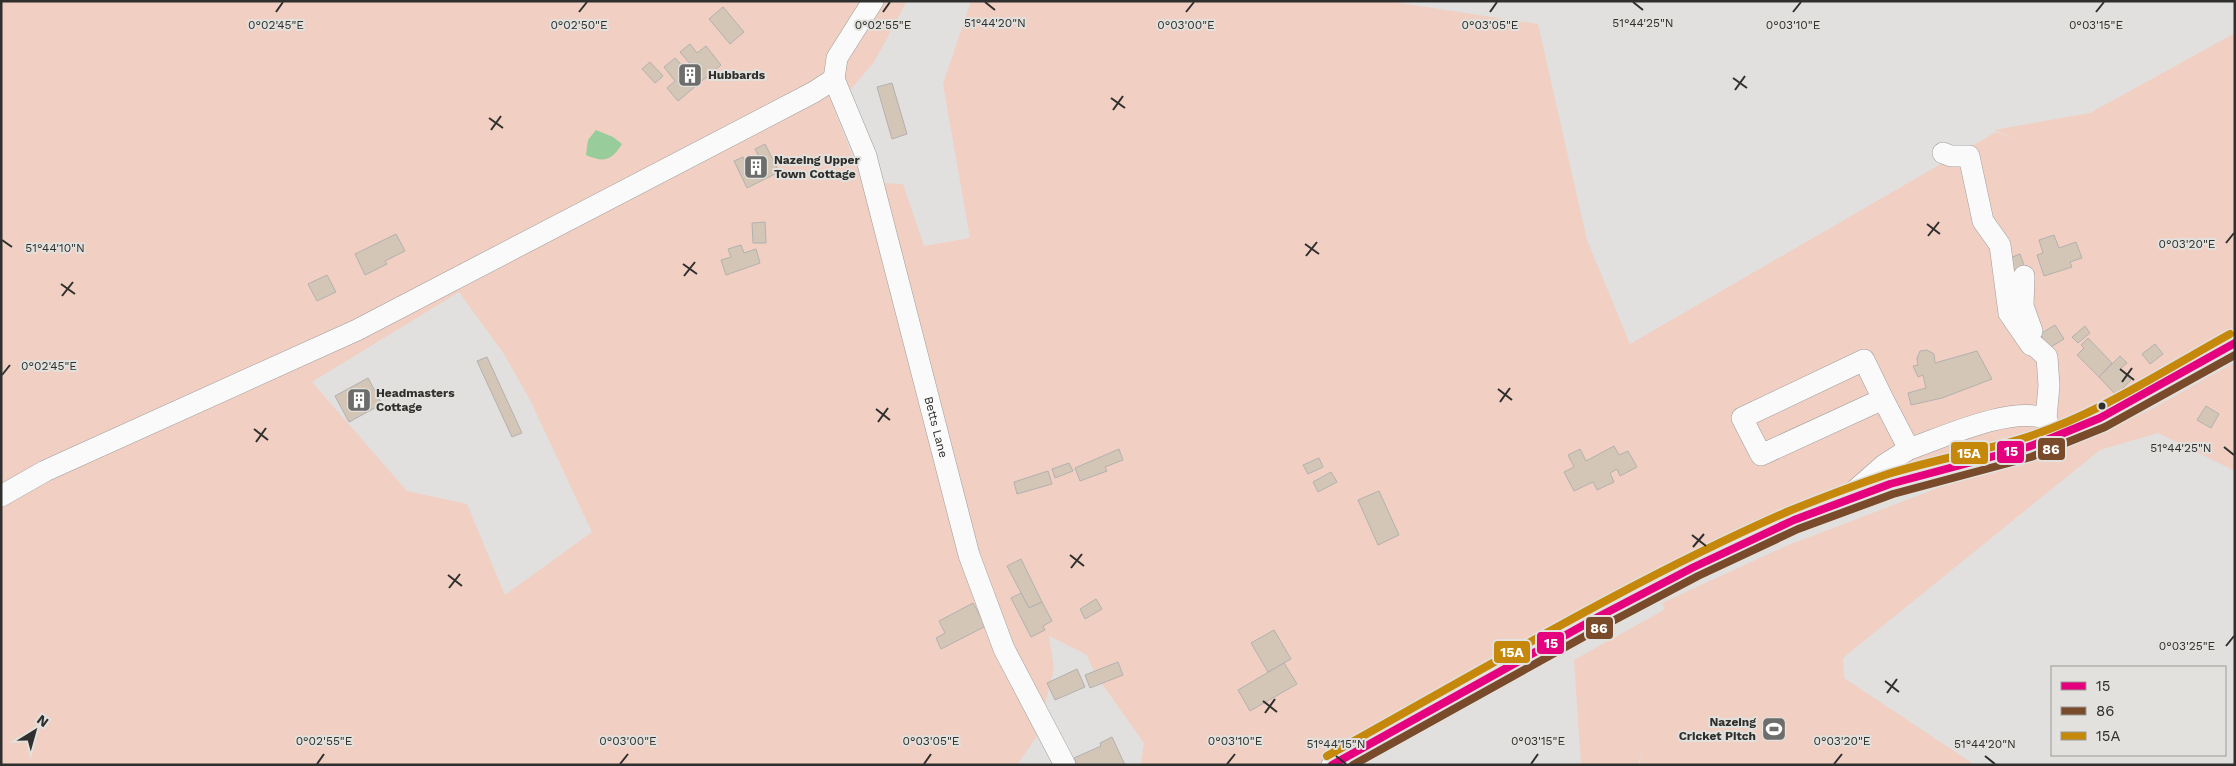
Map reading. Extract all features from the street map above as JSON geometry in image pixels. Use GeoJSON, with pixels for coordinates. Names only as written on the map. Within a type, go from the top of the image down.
{"type":"FeatureCollection","features":[{"type":"Feature","properties":{"kind":"street"},"geometry":{"type":"LineString","coordinates":[[1,496],[45,471],[357,330],[814,92],[834,79],[838,58],[873,1]]}},
{"type":"Feature","properties":{"kind":"street","name":"Betts Lane"},"geometry":{"type":"LineString","coordinates":[[834,79],[866,156],[969,555],[1004,649],[1065,765]]}},
{"type":"Feature","properties":{"kind":"street"},"geometry":{"type":"LineString","coordinates":[[1943,153],[1951,156],[1969,156],[1983,221],[2000,245],[2009,313],[2031,345],[2046,356]]}},
{"type":"Feature","properties":{"kind":"street"},"geometry":{"type":"LineString","coordinates":[[2024,276],[2023,306],[2030,328],[2046,356],[2050,428]]}},
{"type":"Feature","properties":{"kind":"street"},"geometry":{"type":"LineString","coordinates":[[1332,765],[1600,616],[1686,571],[1794,520],[1890,484],[2028,447],[2050,428],[2100,418],[2235,344]]}},
{"type":"Feature","properties":{"kind":"street"},"geometry":{"type":"LineString","coordinates":[[1883,399],[1761,456],[1742,418],[1864,360],[1909,449]]}},
{"type":"Feature","properties":{"kind":"street"},"geometry":{"type":"LineString","coordinates":[[1844,501],[1862,482],[1909,449],[2006,416],[2035,415],[2050,428]]}},
{"type":"Feature","properties":{"kind":"shaded area"},"geometry":{"type":"Polygon","coordinates":[[[1,1],[907,1],[874,62],[834,109],[863,182],[903,184],[924,246],[970,238],[943,84],[971,1],[1387,1],[1538,24],[1587,240],[1630,344],[1996,132],[2020,140],[1994,130],[2090,113],[2235,33],[2235,335],[2136,388],[2030,436],[1913,471],[1524,648],[1317,765],[1141,765],[1144,743],[1095,674],[1087,655],[1049,636],[1054,669],[1037,736],[1017,765],[1,765],[1,1]],[[459,292],[312,382],[407,491],[467,504],[505,595],[592,532],[530,400],[504,354],[459,292]]]}},
{"type":"Feature","properties":{"kind":"shaded area"},"geometry":{"type":"Polygon","coordinates":[[[596,130],[613,137],[622,144],[607,159],[602,160],[586,155],[588,140],[596,130]]]}},
{"type":"Feature","properties":{"kind":"shaded area"},"geometry":{"type":"Polygon","coordinates":[[[2235,362],[2235,471],[2158,433],[2100,450],[1843,658],[1844,678],[1975,765],[1640,765],[1641,753],[1638,765],[1581,765],[1574,660],[1662,611],[1665,609],[1662,603],[1786,546],[1946,485],[2031,458],[2150,410],[2235,362]]]}},
{"type":"Feature","properties":{"kind":"building"},"geometry":{"type":"Polygon","coordinates":[[[723,7],[744,32],[730,44],[709,19],[723,7]]]}},
{"type":"Feature","properties":{"kind":"building","name":"Hubbards"},"geometry":{"type":"Polygon","coordinates":[[[690,44],[697,53],[706,46],[721,65],[678,101],[667,88],[675,81],[664,67],[675,58],[685,69],[691,65],[680,52],[690,44]]]}},
{"type":"Feature","properties":{"kind":"building"},"geometry":{"type":"Polygon","coordinates":[[[650,62],[663,76],[655,83],[642,69],[650,62]]]}},
{"type":"Feature","properties":{"kind":"building"},"geometry":{"type":"Polygon","coordinates":[[[892,83],[907,134],[892,139],[877,87],[892,83]]]}},
{"type":"Feature","properties":{"kind":"building","name":"Nazeing Upper Town Cottage"},"geometry":{"type":"Polygon","coordinates":[[[765,144],[779,172],[747,188],[734,161],[743,157],[745,161],[758,155],[755,149],[765,144]]]}},
{"type":"Feature","properties":{"kind":"building"},"geometry":{"type":"Polygon","coordinates":[[[765,222],[766,243],[753,243],[752,223],[765,222]]]}},
{"type":"Feature","properties":{"kind":"building"},"geometry":{"type":"Polygon","coordinates":[[[396,234],[405,251],[385,261],[387,264],[365,275],[355,254],[396,234]]]}},
{"type":"Feature","properties":{"kind":"building"},"geometry":{"type":"Polygon","coordinates":[[[2054,235],[2059,248],[2076,242],[2082,258],[2070,262],[2072,267],[2044,276],[2037,255],[2043,253],[2039,240],[2054,235]]]}},
{"type":"Feature","properties":{"kind":"building"},"geometry":{"type":"Polygon","coordinates":[[[741,245],[744,253],[756,249],[760,263],[726,275],[721,260],[731,257],[728,249],[741,245]]]}},
{"type":"Feature","properties":{"kind":"building"},"geometry":{"type":"Polygon","coordinates":[[[2020,254],[2025,268],[2010,273],[2005,260],[2020,254]]]}},
{"type":"Feature","properties":{"kind":"building"},"geometry":{"type":"Polygon","coordinates":[[[327,275],[336,292],[317,301],[308,284],[327,275]]]}},
{"type":"Feature","properties":{"kind":"building"},"geometry":{"type":"Polygon","coordinates":[[[2055,325],[2064,339],[2049,348],[2040,334],[2055,325]]]}},
{"type":"Feature","properties":{"kind":"building"},"geometry":{"type":"Polygon","coordinates":[[[2085,326],[2090,333],[2078,343],[2072,337],[2085,326]]]}},
{"type":"Feature","properties":{"kind":"building"},"geometry":{"type":"Polygon","coordinates":[[[2088,338],[2112,363],[2099,377],[2077,355],[2084,348],[2081,345],[2088,338]]]}},
{"type":"Feature","properties":{"kind":"building"},"geometry":{"type":"Polygon","coordinates":[[[2155,344],[2163,354],[2150,364],[2142,354],[2155,344]]]}},
{"type":"Feature","properties":{"kind":"building"},"geometry":{"type":"Polygon","coordinates":[[[1927,350],[1934,354],[1935,363],[1977,351],[1992,379],[1942,398],[1911,405],[1908,393],[1926,388],[1923,375],[1918,377],[1913,366],[1918,365],[1917,358],[1920,351],[1927,350]]]}},
{"type":"Feature","properties":{"kind":"building"},"geometry":{"type":"Polygon","coordinates":[[[2120,356],[2127,363],[2120,369],[2131,380],[2116,395],[2099,377],[2120,356]]]}},
{"type":"Feature","properties":{"kind":"building"},"geometry":{"type":"Polygon","coordinates":[[[487,357],[522,433],[512,437],[477,361],[487,357]]]}},
{"type":"Feature","properties":{"kind":"building","name":"Headmasters Cottage"},"geometry":{"type":"Polygon","coordinates":[[[368,378],[382,404],[349,422],[335,396],[368,378]]]}},
{"type":"Feature","properties":{"kind":"building"},"geometry":{"type":"Polygon","coordinates":[[[2206,406],[2219,414],[2211,428],[2197,420],[2206,406]]]}},
{"type":"Feature","properties":{"kind":"building"},"geometry":{"type":"Polygon","coordinates":[[[1614,446],[1619,455],[1628,451],[1637,467],[1620,476],[1617,469],[1610,473],[1614,482],[1597,490],[1593,482],[1574,491],[1564,472],[1574,467],[1568,455],[1580,449],[1586,461],[1614,446]]]}},
{"type":"Feature","properties":{"kind":"building"},"geometry":{"type":"Polygon","coordinates":[[[1119,449],[1123,460],[1105,467],[1107,471],[1080,481],[1075,468],[1119,449]]]}},
{"type":"Feature","properties":{"kind":"building"},"geometry":{"type":"Polygon","coordinates":[[[1319,458],[1323,467],[1308,474],[1303,465],[1319,458]]]}},
{"type":"Feature","properties":{"kind":"building"},"geometry":{"type":"Polygon","coordinates":[[[1069,463],[1073,471],[1055,478],[1052,469],[1069,463]]]}},
{"type":"Feature","properties":{"kind":"building"},"geometry":{"type":"Polygon","coordinates":[[[1048,471],[1052,484],[1017,494],[1014,482],[1048,471]]]}},
{"type":"Feature","properties":{"kind":"building"},"geometry":{"type":"Polygon","coordinates":[[[1331,472],[1337,482],[1318,492],[1313,482],[1331,472]]]}},
{"type":"Feature","properties":{"kind":"building"},"geometry":{"type":"Polygon","coordinates":[[[1379,491],[1399,535],[1378,545],[1358,500],[1379,491]]]}},
{"type":"Feature","properties":{"kind":"building"},"geometry":{"type":"Polygon","coordinates":[[[1021,559],[1042,602],[1029,608],[1007,566],[1021,559]]]}},
{"type":"Feature","properties":{"kind":"building"},"geometry":{"type":"Polygon","coordinates":[[[1021,593],[1029,608],[1042,602],[1052,621],[1043,626],[1045,630],[1031,637],[1011,598],[1021,593]]]}},
{"type":"Feature","properties":{"kind":"building"},"geometry":{"type":"Polygon","coordinates":[[[1096,599],[1102,609],[1085,619],[1080,609],[1096,599]]]}},
{"type":"Feature","properties":{"kind":"building"},"geometry":{"type":"Polygon","coordinates":[[[973,603],[986,626],[941,649],[936,638],[945,633],[939,621],[973,603]]]}},
{"type":"Feature","properties":{"kind":"building"},"geometry":{"type":"Polygon","coordinates":[[[1274,630],[1291,659],[1268,672],[1251,643],[1274,630]]]}},
{"type":"Feature","properties":{"kind":"building"},"geometry":{"type":"Polygon","coordinates":[[[1118,662],[1123,675],[1090,688],[1085,675],[1118,662]]]}},
{"type":"Feature","properties":{"kind":"building"},"geometry":{"type":"Polygon","coordinates":[[[1284,663],[1297,684],[1250,711],[1238,690],[1284,663]]]}},
{"type":"Feature","properties":{"kind":"building"},"geometry":{"type":"Polygon","coordinates":[[[1077,669],[1085,687],[1055,700],[1047,683],[1077,669]]]}},
{"type":"Feature","properties":{"kind":"building"},"geometry":{"type":"Polygon","coordinates":[[[1112,737],[1125,765],[1077,765],[1074,758],[1101,746],[1100,743],[1112,737]]]}},
{"type":"Feature","properties":{"kind":"transit line","name":"15A"},"geometry":{"type":"LineString","coordinates":[[1327,756],[1555,628],[1729,538],[1789,511],[1876,478],[1922,464],[2007,443],[2051,428],[2104,405],[2230,334]]}},
{"type":"Feature","properties":{"kind":"transit line","name":"15"},"geometry":{"type":"LineString","coordinates":[[1332,765],[1600,616],[1694,567],[1794,520],[1890,484],[2028,447],[2054,437],[2100,418],[2235,343]]}},
{"type":"Feature","properties":{"kind":"transit line","name":"86"},"geometry":{"type":"LineString","coordinates":[[1353,765],[1605,625],[1698,576],[1798,529],[1893,494],[2031,457],[2105,427],[2235,355]]}},
{"type":"Feature","properties":{"kind":"place","name":"Hubbards"},"geometry":{"type":"Point","coordinates":[690,75]}},
{"type":"Feature","properties":{"kind":"place","name":"Nazeing Upper Town Cottage"},"geometry":{"type":"Point","coordinates":[756,167]}},
{"type":"Feature","properties":{"kind":"place","name":"Headmasters Cottage"},"geometry":{"type":"Point","coordinates":[359,400]}},
{"type":"Feature","properties":{"kind":"place","name":"Nazeing Cricket Pitch"},"geometry":{"type":"Point","coordinates":[1774,729]}}]}
